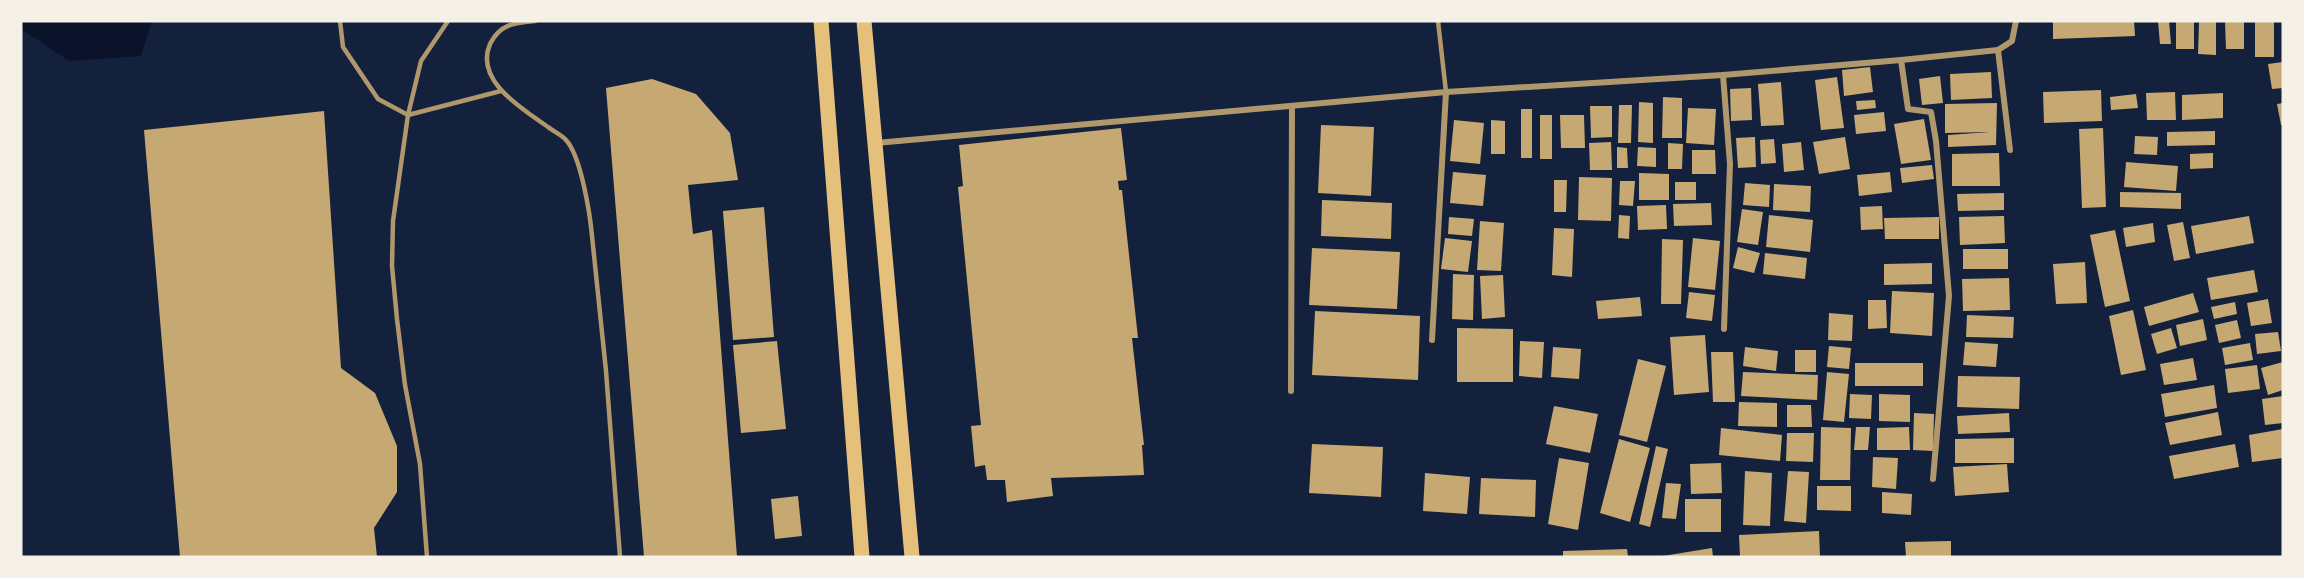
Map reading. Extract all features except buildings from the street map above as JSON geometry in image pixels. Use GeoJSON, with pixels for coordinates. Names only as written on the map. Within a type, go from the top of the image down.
{"type":"FeatureCollection","features":[{"type":"Feature","properties":{"kind":"main road"},"geometry":{"type":"LineString","coordinates":[[821,21],[862,557]]}},
{"type":"Feature","properties":{"kind":"main road"},"geometry":{"type":"LineString","coordinates":[[864,21],[912,557]]}},
{"type":"Feature","properties":{"kind":"street"},"geometry":{"type":"LineString","coordinates":[[876,143],[1446,92],[1723,75],[1998,50],[2012,41],[2016,21]]}},
{"type":"Feature","properties":{"kind":"street"},"geometry":{"type":"LineString","coordinates":[[1998,50],[2010,150]]}},
{"type":"Feature","properties":{"kind":"street"},"geometry":{"type":"LineString","coordinates":[[1901,60],[1908,110],[1930,112],[1936,141],[1949,296],[1932,479]]}},
{"type":"Feature","properties":{"kind":"street"},"geometry":{"type":"LineString","coordinates":[[1723,75],[1730,164],[1724,329]]}},
{"type":"Feature","properties":{"kind":"street"},"geometry":{"type":"LineString","coordinates":[[1432,340],[1446,92]]}},
{"type":"Feature","properties":{"kind":"street"},"geometry":{"type":"LineString","coordinates":[[1291,392],[1292,106]]}},
{"type":"Feature","properties":{"kind":"lane"},"geometry":{"type":"LineString","coordinates":[[340,21],[343,47],[378,99],[408,115],[501,90]]}},
{"type":"Feature","properties":{"kind":"lane"},"geometry":{"type":"LineString","coordinates":[[427,557],[420,464],[405,384],[392,266],[393,221],[408,115],[421,61],[448,21]]}},
{"type":"Feature","properties":{"kind":"lane"},"geometry":{"type":"LineString","coordinates":[[535,21],[514,23],[496,33],[487,51],[487,69],[501,90],[567,140],[578,166],[590,215],[606,371],[620,557]]}},
{"type":"Feature","properties":{"kind":"lane"},"geometry":{"type":"LineString","coordinates":[[1438,21],[1446,92]]}},
{"type":"Feature","properties":{"kind":"water"},"geometry":{"type":"Polygon","coordinates":[[[21,21],[152,21],[141,56],[69,61],[21,29],[21,21]]]}}]}
